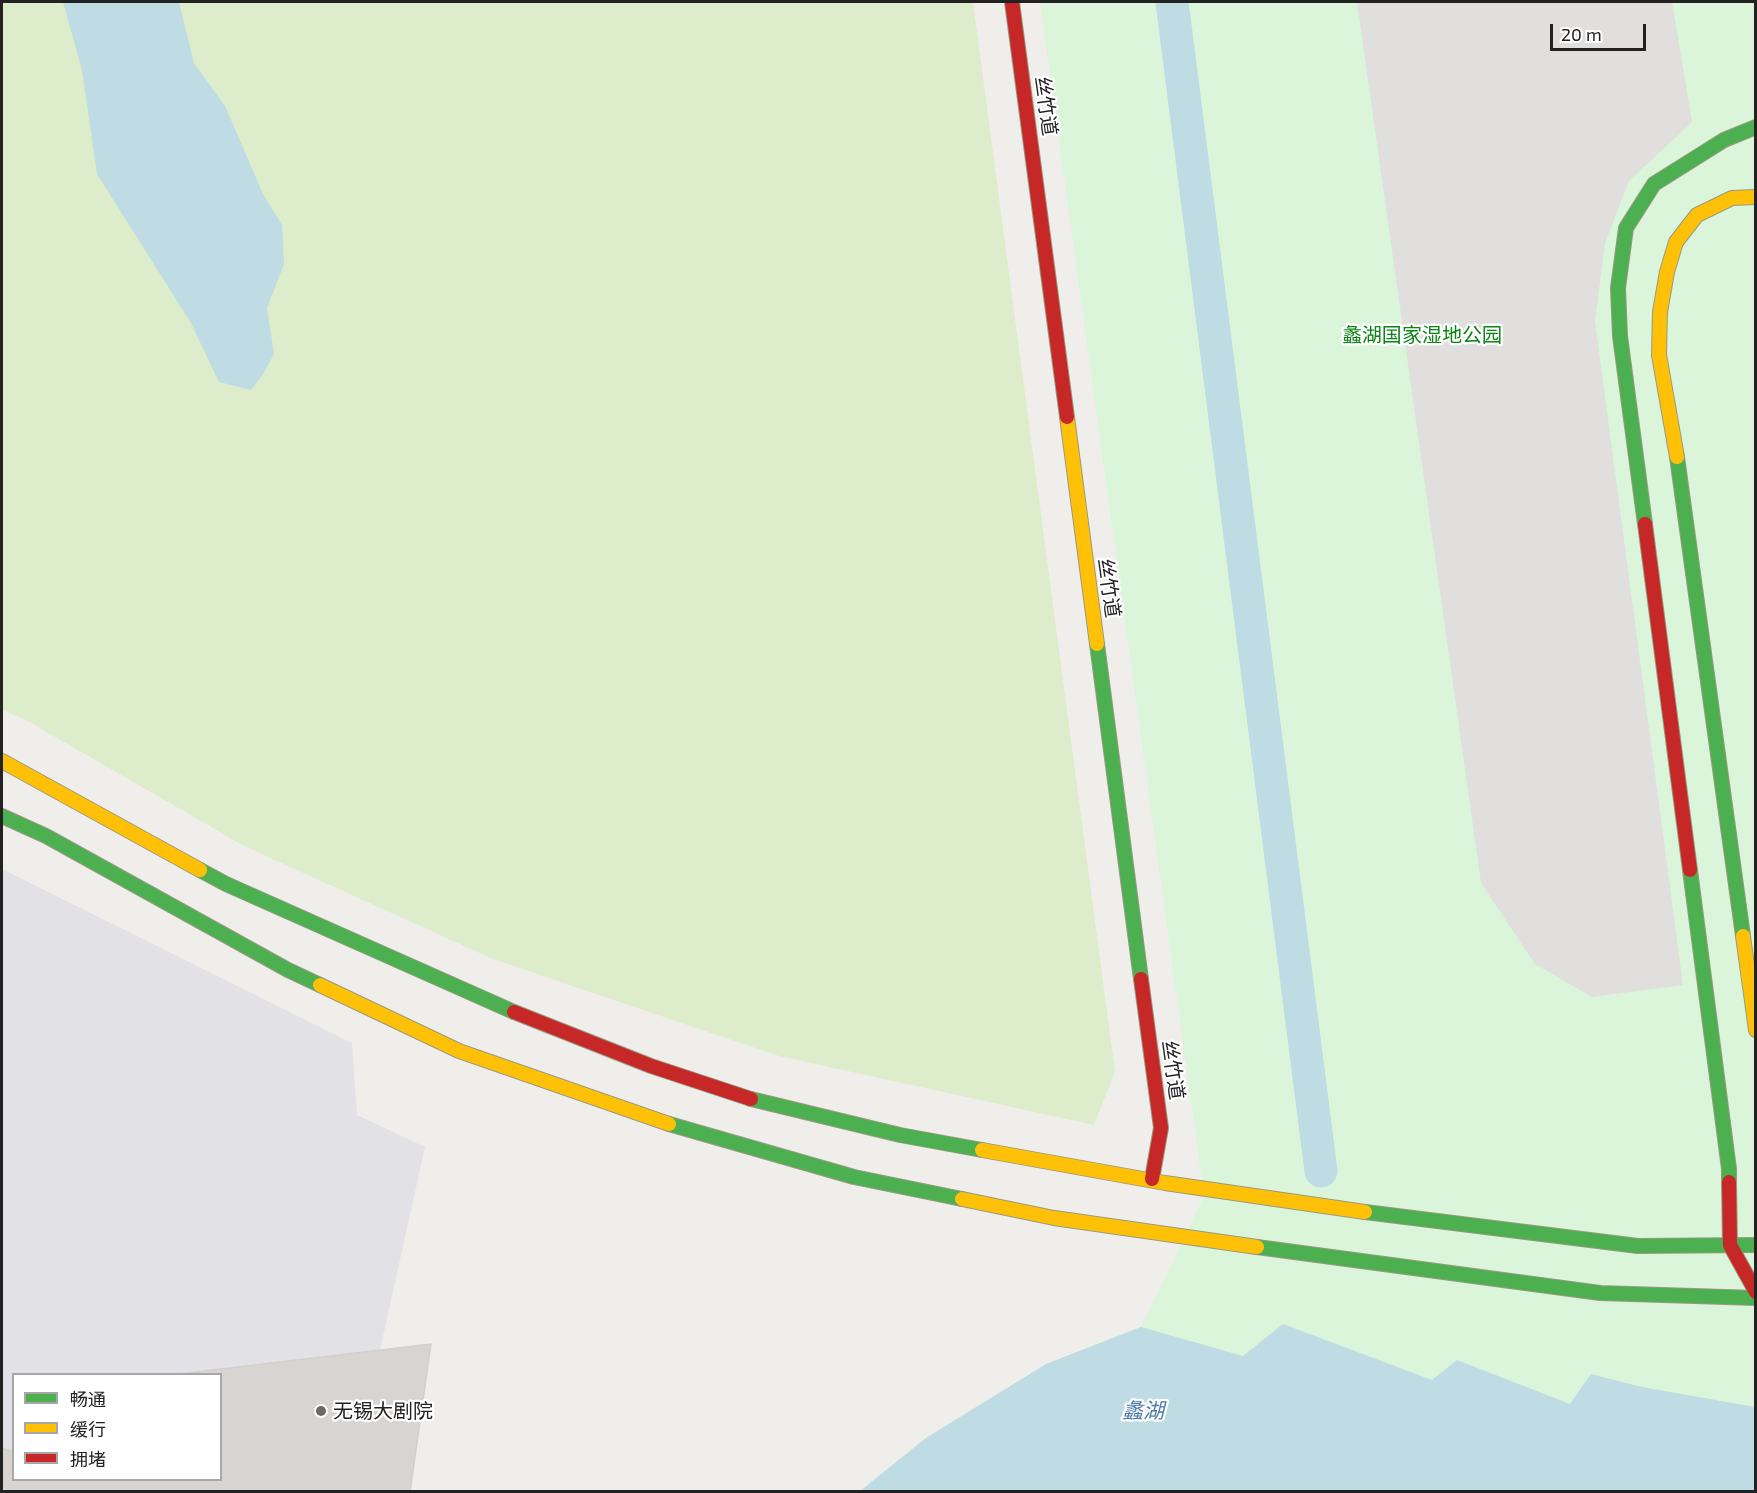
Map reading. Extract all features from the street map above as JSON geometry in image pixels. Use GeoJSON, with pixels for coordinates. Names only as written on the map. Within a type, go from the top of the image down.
{"type":"FeatureCollection","features":[{"type":"Feature","properties":{"kind":"main road","name":"丝竹道"},"geometry":{"type":"LineString","coordinates":[[1012,2],[1161,1128],[1152,1179]]}},
{"type":"Feature","properties":{"kind":"main road"},"geometry":{"type":"LineString","coordinates":[[1755,127],[1724,140],[1654,184],[1626,228],[1618,288],[1620,336],[1729,1169],[1730,1245],[1755,1292]]}},
{"type":"Feature","properties":{"kind":"main road"},"geometry":{"type":"LineString","coordinates":[[1755,197],[1732,198],[1697,214],[1676,242],[1667,272],[1660,312],[1659,355],[1674,435],[1755,1030]]}},
{"type":"Feature","properties":{"kind":"main road"},"geometry":{"type":"LineString","coordinates":[[2,761],[226,884],[526,1017],[651,1066],[761,1102],[900,1135],[1152,1179],[1356,1211],[1638,1246],[1755,1245]]}},
{"type":"Feature","properties":{"kind":"main road"},"geometry":{"type":"LineString","coordinates":[[2,816],[46,836],[288,970],[459,1051],[680,1128],[843,1174],[1054,1218],[1325,1257],[1600,1293],[1755,1298]]}},
{"type":"Feature","properties":{"kind":"green space"},"geometry":{"type":"Polygon","coordinates":[[[2,2],[973,2],[1115,1072],[1094,1125],[779,1056],[493,959],[244,846],[33,724],[2,709],[2,2]]]}},
{"type":"Feature","properties":{"kind":"green space","name":"蠡湖国家湿地公园"},"geometry":{"type":"Polygon","coordinates":[[[1040,2],[1755,2],[1755,1491],[860,1492],[926,1438],[1046,1364],[1141,1327],[1204,1196],[1040,2]]]}},
{"type":"Feature","properties":{"kind":"shaded area"},"geometry":{"type":"Polygon","coordinates":[[[1357,2],[1672,2],[1692,122],[1629,181],[1605,243],[1595,321],[1683,985],[1592,997],[1535,964],[1481,883],[1357,2]]]}},
{"type":"Feature","properties":{"kind":"shaded area"},"geometry":{"type":"Polygon","coordinates":[[[2,869],[352,1043],[357,1115],[425,1147],[380,1350],[187,1373],[12,1373],[12,1452],[2,1447],[2,869]]]}},
{"type":"Feature","properties":{"kind":"water"},"geometry":{"type":"Polygon","coordinates":[[[63,2],[179,2],[194,63],[225,106],[263,194],[282,225],[284,264],[267,308],[274,354],[251,390],[219,382],[191,323],[97,174],[82,70],[63,2]]]}},
{"type":"Feature","properties":{"kind":"water","name":"蠡湖"},"geometry":{"type":"Polygon","coordinates":[[[1283,1324],[1432,1380],[1457,1360],[1570,1404],[1591,1374],[1642,1387],[1755,1407],[1755,1491],[860,1491],[926,1438],[1046,1364],[1141,1327],[1243,1356],[1283,1324]]]}},
{"type":"Feature","properties":{"kind":"building","name":"无锡大剧院"},"geometry":{"type":"Polygon","coordinates":[[[431,1344],[410,1492],[2,1492],[2,1448],[12,1451],[12,1481],[222,1481],[222,1373],[187,1373],[431,1344]]]}},
{"type":"Feature","properties":{"kind":"waterway"},"geometry":{"type":"LineString","coordinates":[[1172,2],[1321,1171]]}},
{"type":"Feature","properties":{"kind":"traffic: fast"},"geometry":{"type":"LineString","coordinates":[[1645,524],[1620,336],[1618,288],[1626,228],[1654,184],[1724,140],[1756,127]]}},
{"type":"Feature","properties":{"kind":"traffic: fast"},"geometry":{"type":"LineString","coordinates":[[1677,457],[1743,936]]}},
{"type":"Feature","properties":{"kind":"traffic: fast"},"geometry":{"type":"LineString","coordinates":[[1097,644],[1141,979]]}},
{"type":"Feature","properties":{"kind":"traffic: fast"},"geometry":{"type":"LineString","coordinates":[[2,816],[46,836],[288,970],[320,985]]}},
{"type":"Feature","properties":{"kind":"traffic: fast"},"geometry":{"type":"LineString","coordinates":[[200,870],[226,884],[514,1012]]}},
{"type":"Feature","properties":{"kind":"traffic: fast"},"geometry":{"type":"LineString","coordinates":[[1690,870],[1729,1182]]}},
{"type":"Feature","properties":{"kind":"traffic: fast"},"geometry":{"type":"LineString","coordinates":[[751,1099],[900,1135],[982,1150]]}},
{"type":"Feature","properties":{"kind":"traffic: fast"},"geometry":{"type":"LineString","coordinates":[[669,1124],[854,1177],[962,1199]]}},
{"type":"Feature","properties":{"kind":"traffic: fast"},"geometry":{"type":"LineString","coordinates":[[1365,1212],[1638,1246],[1756,1245]]}},
{"type":"Feature","properties":{"kind":"traffic: fast"},"geometry":{"type":"LineString","coordinates":[[1257,1247],[1600,1293],[1756,1298]]}},
{"type":"Feature","properties":{"kind":"traffic: slow"},"geometry":{"type":"LineString","coordinates":[[1677,457],[1659,355],[1660,312],[1667,272],[1676,242],[1697,215],[1732,198],[1756,197]]}},
{"type":"Feature","properties":{"kind":"traffic: slow"},"geometry":{"type":"LineString","coordinates":[[1067,417],[1097,644]]}},
{"type":"Feature","properties":{"kind":"traffic: slow"},"geometry":{"type":"LineString","coordinates":[[2,761],[200,870]]}},
{"type":"Feature","properties":{"kind":"traffic: slow"},"geometry":{"type":"LineString","coordinates":[[1743,936],[1756,1030]]}},
{"type":"Feature","properties":{"kind":"traffic: slow"},"geometry":{"type":"LineString","coordinates":[[320,985],[459,1051],[669,1124]]}},
{"type":"Feature","properties":{"kind":"traffic: slow"},"geometry":{"type":"LineString","coordinates":[[982,1150],[1165,1183],[1365,1212]]}},
{"type":"Feature","properties":{"kind":"traffic: slow"},"geometry":{"type":"LineString","coordinates":[[962,1199],[1054,1218],[1257,1247]]}},
{"type":"Feature","properties":{"kind":"traffic: jam"},"geometry":{"type":"LineString","coordinates":[[1012,2],[1067,417]]}},
{"type":"Feature","properties":{"kind":"traffic: jam"},"geometry":{"type":"LineString","coordinates":[[1645,524],[1690,870]]}},
{"type":"Feature","properties":{"kind":"traffic: jam"},"geometry":{"type":"LineString","coordinates":[[1141,979],[1161,1128],[1152,1179]]}},
{"type":"Feature","properties":{"kind":"traffic: jam"},"geometry":{"type":"LineString","coordinates":[[514,1012],[651,1066],[751,1099]]}},
{"type":"Feature","properties":{"kind":"traffic: jam"},"geometry":{"type":"LineString","coordinates":[[1729,1182],[1730,1245],[1756,1292]]}},
{"type":"Feature","properties":{"kind":"place","name":"无锡大剧院"},"geometry":{"type":"Point","coordinates":[321,1411]}}]}
